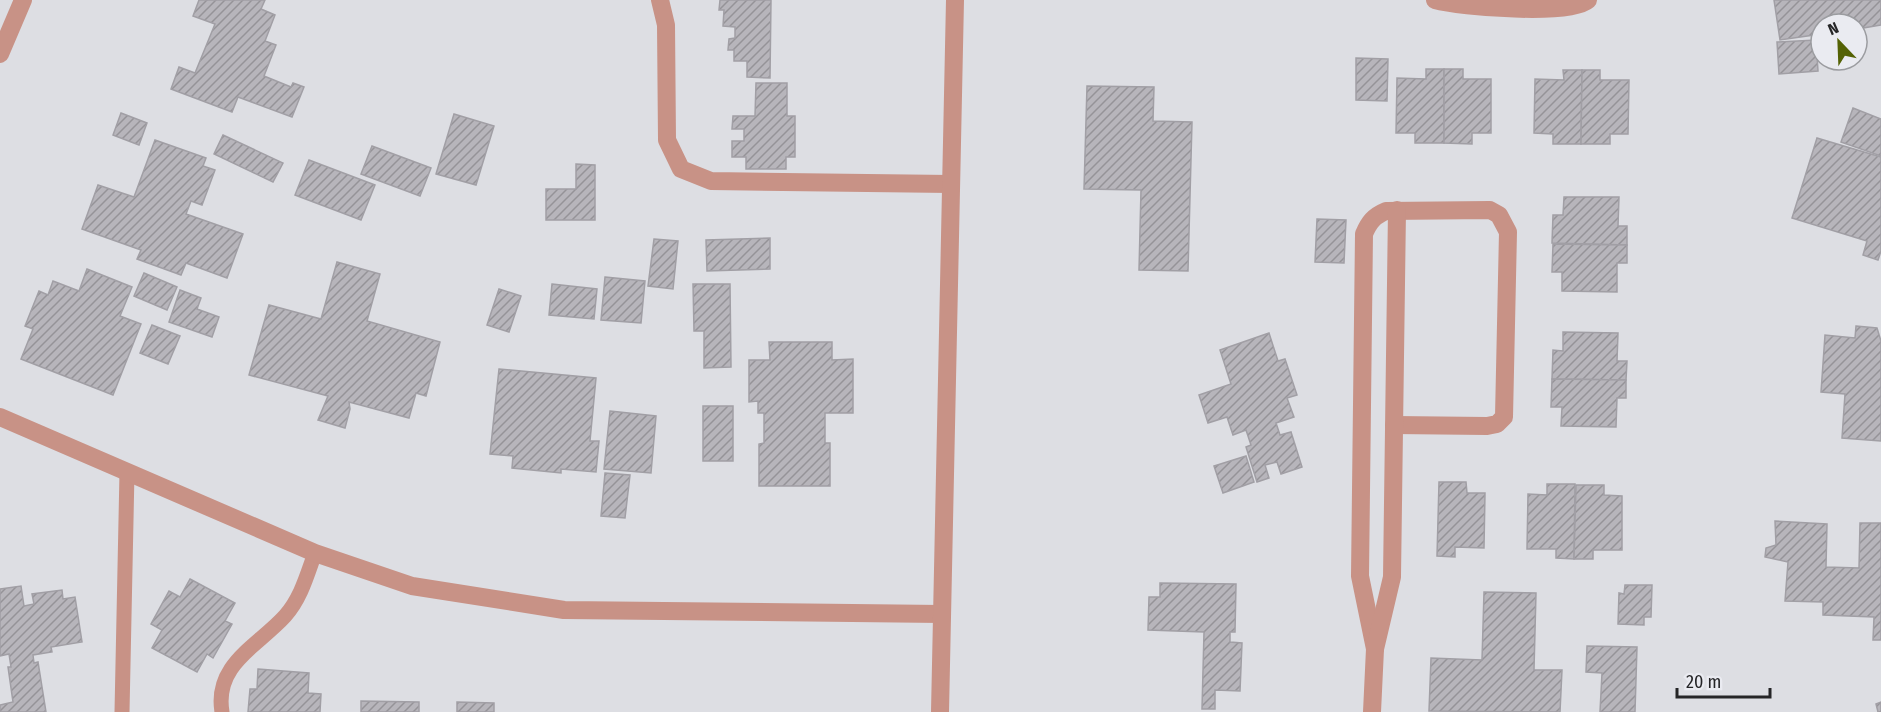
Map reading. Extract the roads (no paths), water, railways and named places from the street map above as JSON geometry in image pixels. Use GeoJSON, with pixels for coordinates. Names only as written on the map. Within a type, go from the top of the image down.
{"type":"FeatureCollection","features":[{"type":"Feature","properties":{"kind":"street"},"geometry":{"type":"LineString","coordinates":[[0,54],[23,0]]}},
{"type":"Feature","properties":{"kind":"street"},"geometry":{"type":"LineString","coordinates":[[660,0],[666,25],[667,140],[681,169],[711,181],[951,184]]}},
{"type":"Feature","properties":{"kind":"street"},"geometry":{"type":"LineString","coordinates":[[940,712],[955,0]]}},
{"type":"Feature","properties":{"kind":"street"},"geometry":{"type":"LineString","coordinates":[[1435,0],[1532,9],[1574,8],[1588,0]]}},
{"type":"Feature","properties":{"kind":"street"},"geometry":{"type":"LineString","coordinates":[[1372,712],[1376,650],[1392,577],[1397,210]]}},
{"type":"Feature","properties":{"kind":"street"},"geometry":{"type":"LineString","coordinates":[[1376,650],[1360,576],[1364,234],[1368,223],[1376,216],[1397,210],[1490,210],[1499,214],[1508,232],[1506,408],[1504,417],[1497,424],[1487,426],[1394,425]]}},
{"type":"Feature","properties":{"kind":"street"},"geometry":{"type":"LineString","coordinates":[[0,417],[315,553],[412,586],[564,610],[942,614]]}},
{"type":"Feature","properties":{"kind":"lane"},"geometry":{"type":"LineString","coordinates":[[122,712],[127,472]]}},
{"type":"Feature","properties":{"kind":"lane"},"geometry":{"type":"LineString","coordinates":[[222,712],[224,682],[237,658],[284,616],[294,603],[315,553]]}}]}
